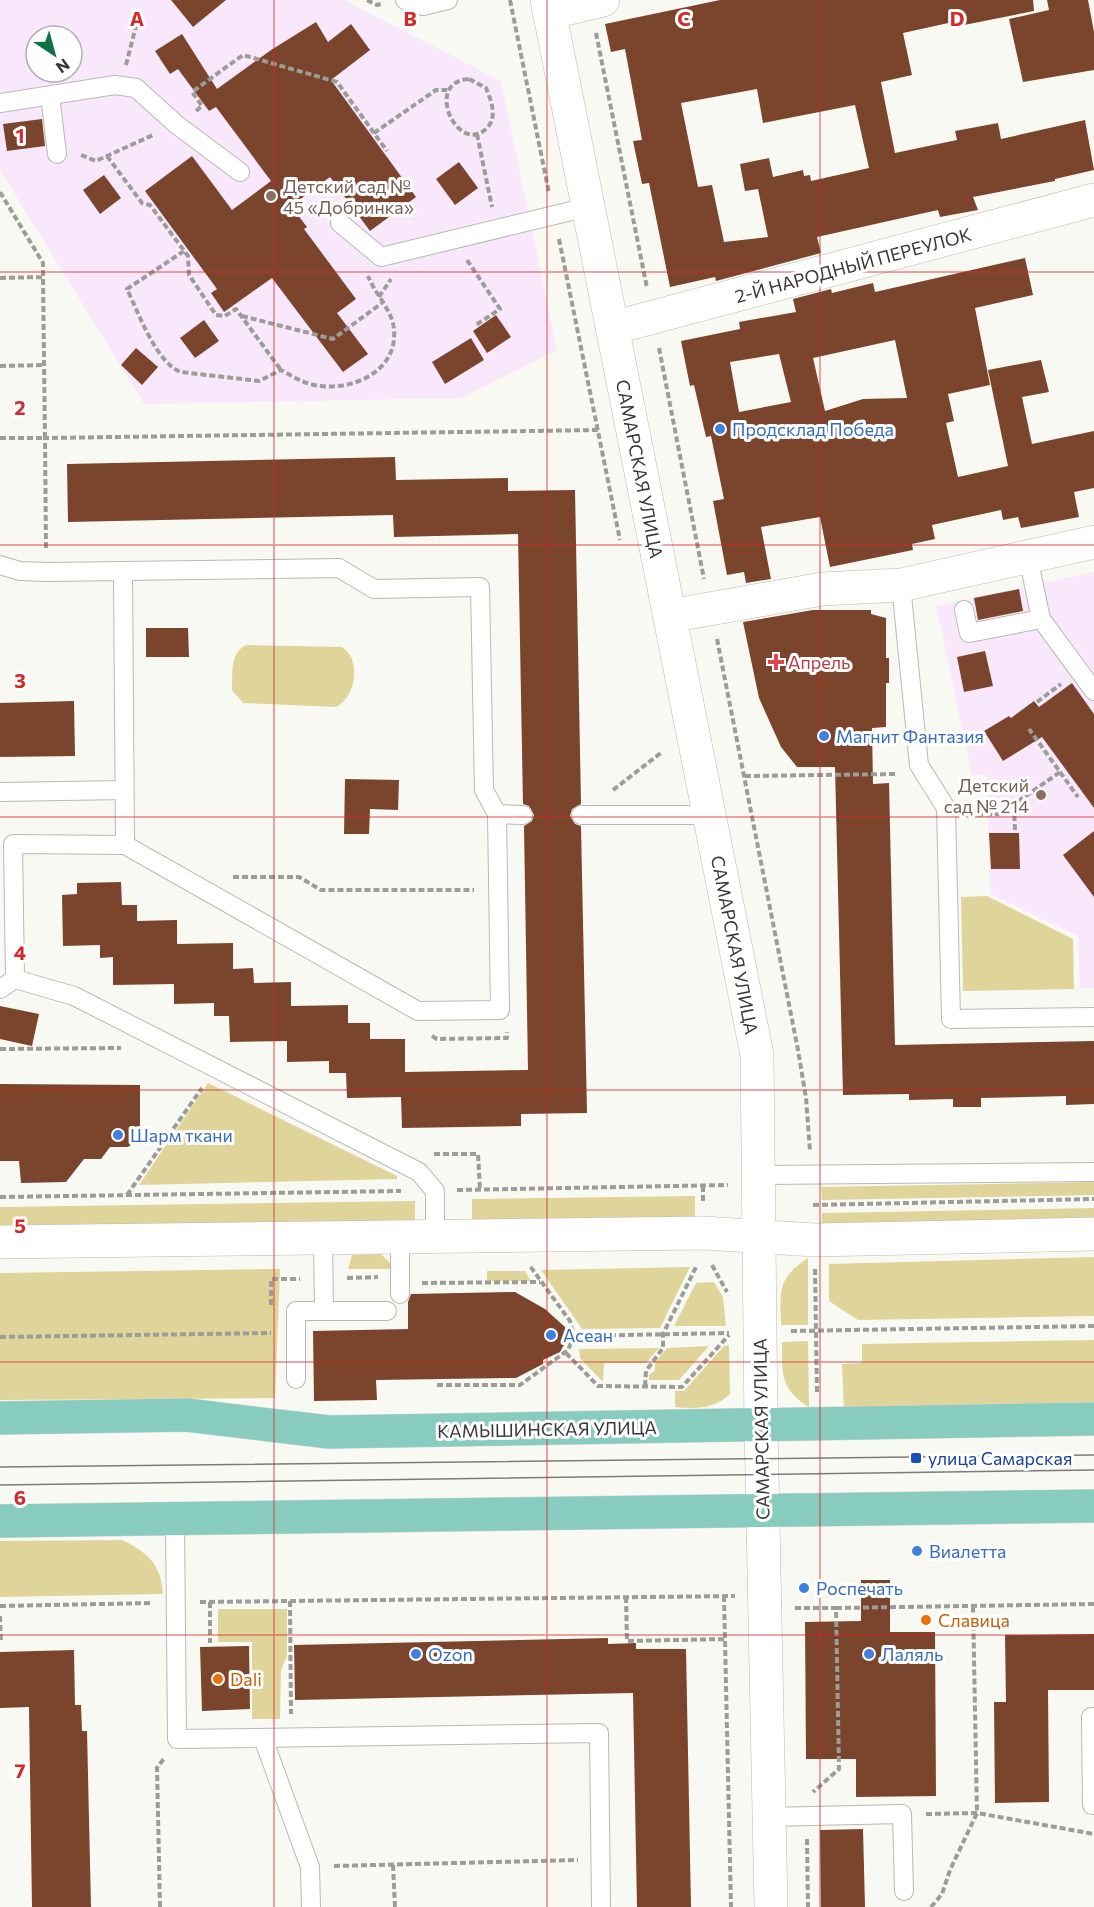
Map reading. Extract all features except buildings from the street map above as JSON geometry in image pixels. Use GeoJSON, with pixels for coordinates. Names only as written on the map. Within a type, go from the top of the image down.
{"type":"FeatureCollection","features":[{"type":"Feature","properties":{"kind":"main road","name":"КАМЫШИНСКАЯ УЛИЦА"},"geometry":{"type":"LineString","coordinates":[[0,1418],[187,1415],[329,1432],[1094,1419]]}},
{"type":"Feature","properties":{"kind":"main road"},"geometry":{"type":"LineString","coordinates":[[0,1521],[1094,1506]]}},
{"type":"Feature","properties":{"kind":"street"},"geometry":{"type":"LineString","coordinates":[[548,7],[597,2]]}},
{"type":"Feature","properties":{"kind":"street","name":"САМАРСКАЯ УЛИЦА"},"geometry":{"type":"LineString","coordinates":[[548,7],[757,1055],[744,1174],[759,1236],[740,1329],[761,1426],[771,1907]]}},
{"type":"Feature","properties":{"kind":"street","name":"2-Й НАРОДНЫЙ ПЕРЕУЛОК"},"geometry":{"type":"LineString","coordinates":[[612,328],[654,319],[1094,200]]}},
{"type":"Feature","properties":{"kind":"street"},"geometry":{"type":"LineString","coordinates":[[670,616],[822,589],[901,585],[1094,542]]}},
{"type":"Feature","properties":{"kind":"street"},"geometry":{"type":"LineString","coordinates":[[0,1242],[703,1233],[815,1240],[1094,1234]]}},
{"type":"Feature","properties":{"kind":"lane"},"geometry":{"type":"LineString","coordinates":[[405,0],[423,6],[448,0]]}},
{"type":"Feature","properties":{"kind":"lane"},"geometry":{"type":"LineString","coordinates":[[0,103],[115,85],[136,88],[177,125],[240,172]]}},
{"type":"Feature","properties":{"kind":"lane"},"geometry":{"type":"LineString","coordinates":[[50,95],[57,153]]}},
{"type":"Feature","properties":{"kind":"lane"},"geometry":{"type":"LineString","coordinates":[[340,223],[381,257],[588,207]]}},
{"type":"Feature","properties":{"kind":"lane"},"geometry":{"type":"LineString","coordinates":[[1028,557],[1041,619],[1094,691]]}},
{"type":"Feature","properties":{"kind":"lane"},"geometry":{"type":"LineString","coordinates":[[0,565],[20,571],[339,568],[374,589],[480,587],[484,790],[497,814],[500,1010],[418,1011],[124,845],[13,844],[7,858],[8,984],[74,996],[418,1172],[435,1191],[435,1236]]}},
{"type":"Feature","properties":{"kind":"lane"},"geometry":{"type":"LineString","coordinates":[[123,571],[124,845]]}},
{"type":"Feature","properties":{"kind":"lane"},"geometry":{"type":"LineString","coordinates":[[901,585],[919,765],[922,774],[946,808],[951,1019],[1094,1017]]}},
{"type":"Feature","properties":{"kind":"lane"},"geometry":{"type":"LineString","coordinates":[[964,610],[969,633],[1041,619]]}},
{"type":"Feature","properties":{"kind":"lane"},"geometry":{"type":"LineString","coordinates":[[0,792],[124,790]]}},
{"type":"Feature","properties":{"kind":"lane"},"geometry":{"type":"LineString","coordinates":[[497,814],[523,815]]}},
{"type":"Feature","properties":{"kind":"lane"},"geometry":{"type":"LineString","coordinates":[[581,814],[709,815]]}},
{"type":"Feature","properties":{"kind":"lane"},"geometry":{"type":"LineString","coordinates":[[744,1174],[1094,1172]]}},
{"type":"Feature","properties":{"kind":"lane"},"geometry":{"type":"LineString","coordinates":[[400,1236],[400,1284]]}},
{"type":"Feature","properties":{"kind":"lane"},"geometry":{"type":"LineString","coordinates":[[323,1238],[324,1311]]}},
{"type":"Feature","properties":{"kind":"lane"},"geometry":{"type":"LineString","coordinates":[[296,1379],[296,1311],[387,1311]]}},
{"type":"Feature","properties":{"kind":"lane"},"geometry":{"type":"LineString","coordinates":[[175,1519],[177,1739],[599,1733],[601,1907]]}},
{"type":"Feature","properties":{"kind":"lane"},"geometry":{"type":"LineString","coordinates":[[1092,1805],[1091,1717],[1094,1717]]}},
{"type":"Feature","properties":{"kind":"lane"},"geometry":{"type":"LineString","coordinates":[[263,1738],[310,1867],[311,1907]]}},
{"type":"Feature","properties":{"kind":"lane"},"geometry":{"type":"LineString","coordinates":[[768,1817],[902,1814],[904,1891]]}},
{"type":"Feature","properties":{"kind":"path"},"geometry":{"type":"LineString","coordinates":[[510,0],[621,545]]}},
{"type":"Feature","properties":{"kind":"path"},"geometry":{"type":"LineString","coordinates":[[597,2],[654,319],[800,1059],[806,1098],[812,1175],[817,1396]]}},
{"type":"Feature","properties":{"kind":"path"},"geometry":{"type":"LineString","coordinates":[[125,86],[127,54],[137,22]]}},
{"type":"Feature","properties":{"kind":"path"},"geometry":{"type":"LineString","coordinates":[[57,153],[70,150],[96,161],[177,125],[202,106],[192,92],[243,55],[337,82],[387,151]]}},
{"type":"Feature","properties":{"kind":"path"},"geometry":{"type":"LineString","coordinates":[[374,133],[436,90],[447,90],[458,81],[469,79],[486,88],[493,115],[487,128],[477,134],[463,132],[453,122],[446,97],[447,90]]}},
{"type":"Feature","properties":{"kind":"path"},"geometry":{"type":"LineString","coordinates":[[477,134],[491,194],[489,231]]}},
{"type":"Feature","properties":{"kind":"path"},"geometry":{"type":"LineString","coordinates":[[107,156],[142,202],[150,205],[188,256],[189,275],[216,315],[225,316],[236,309],[281,370],[311,384],[333,387],[351,384],[367,378],[387,359],[394,345],[394,324],[368,276],[378,254]]}},
{"type":"Feature","properties":{"kind":"path"},"geometry":{"type":"LineString","coordinates":[[0,192],[43,263],[46,559]]}},
{"type":"Feature","properties":{"kind":"path"},"geometry":{"type":"LineString","coordinates":[[453,240],[500,309],[476,325]]}},
{"type":"Feature","properties":{"kind":"path"},"geometry":{"type":"LineString","coordinates":[[184,251],[127,289],[165,363],[181,372],[259,381],[281,370]]}},
{"type":"Feature","properties":{"kind":"path"},"geometry":{"type":"LineString","coordinates":[[0,278],[43,277]]}},
{"type":"Feature","properties":{"kind":"path"},"geometry":{"type":"LineString","coordinates":[[241,316],[333,339],[382,303]]}},
{"type":"Feature","properties":{"kind":"path"},"geometry":{"type":"LineString","coordinates":[[0,366],[45,365]]}},
{"type":"Feature","properties":{"kind":"path"},"geometry":{"type":"LineString","coordinates":[[0,438],[675,428]]}},
{"type":"Feature","properties":{"kind":"path"},"geometry":{"type":"LineString","coordinates":[[1029,729],[1078,797]]}},
{"type":"Feature","properties":{"kind":"path"},"geometry":{"type":"LineString","coordinates":[[660,740],[664,762]]}},
{"type":"Feature","properties":{"kind":"path"},"geometry":{"type":"LineString","coordinates":[[581,814],[662,752]]}},
{"type":"Feature","properties":{"kind":"path"},"geometry":{"type":"LineString","coordinates":[[946,815],[1000,814],[1060,772]]}},
{"type":"Feature","properties":{"kind":"path"},"geometry":{"type":"LineString","coordinates":[[745,776],[922,774]]}},
{"type":"Feature","properties":{"kind":"path"},"geometry":{"type":"LineString","coordinates":[[1014,805],[1015,830]]}},
{"type":"Feature","properties":{"kind":"path"},"geometry":{"type":"LineString","coordinates":[[228,877],[299,877],[321,890],[498,890]]}},
{"type":"Feature","properties":{"kind":"path"},"geometry":{"type":"LineString","coordinates":[[427,1033],[437,1039],[507,1038]]}},
{"type":"Feature","properties":{"kind":"path"},"geometry":{"type":"LineString","coordinates":[[127,1195],[207,1080]]}},
{"type":"Feature","properties":{"kind":"path"},"geometry":{"type":"LineString","coordinates":[[0,1197],[730,1185],[744,1174]]}},
{"type":"Feature","properties":{"kind":"path"},"geometry":{"type":"LineString","coordinates":[[813,1205],[1094,1199]]}},
{"type":"Feature","properties":{"kind":"path"},"geometry":{"type":"LineString","coordinates":[[645,1386],[646,1371],[663,1348],[663,1334],[698,1261]]}},
{"type":"Feature","properties":{"kind":"path"},"geometry":{"type":"LineString","coordinates":[[710,1262],[721,1279],[728,1298]]}},
{"type":"Feature","properties":{"kind":"path"},"geometry":{"type":"LineString","coordinates":[[437,1385],[520,1385],[566,1353],[574,1336],[570,1321],[529,1264]]}},
{"type":"Feature","properties":{"kind":"path"},"geometry":{"type":"LineString","coordinates":[[271,1312],[271,1279],[324,1278],[400,1284],[541,1282]]}},
{"type":"Feature","properties":{"kind":"path"},"geometry":{"type":"LineString","coordinates":[[0,1337],[271,1334],[271,1323]]}},
{"type":"Feature","properties":{"kind":"path"},"geometry":{"type":"LineString","coordinates":[[574,1336],[740,1329],[816,1331],[1094,1326]]}},
{"type":"Feature","properties":{"kind":"path"},"geometry":{"type":"LineString","coordinates":[[566,1353],[598,1386],[682,1387],[740,1329]]}},
{"type":"Feature","properties":{"kind":"path"},"geometry":{"type":"LineString","coordinates":[[724,1596],[731,1907]]}},
{"type":"Feature","properties":{"kind":"path"},"geometry":{"type":"LineString","coordinates":[[0,1606],[742,1596]]}},
{"type":"Feature","properties":{"kind":"path"},"geometry":{"type":"LineString","coordinates":[[626,1598],[627,1641],[725,1639]]}},
{"type":"Feature","properties":{"kind":"path"},"geometry":{"type":"LineString","coordinates":[[290,1601],[291,1737]]}},
{"type":"Feature","properties":{"kind":"path"},"geometry":{"type":"LineString","coordinates":[[210,1602],[210,1643]]}},
{"type":"Feature","properties":{"kind":"path"},"geometry":{"type":"LineString","coordinates":[[790,1608],[1094,1604]]}},
{"type":"Feature","properties":{"kind":"path"},"geometry":{"type":"LineString","coordinates":[[931,1907],[942,1894],[950,1870],[977,1813],[974,1606]]}},
{"type":"Feature","properties":{"kind":"path"},"geometry":{"type":"LineString","coordinates":[[808,1907],[806,1798],[839,1769],[836,1608]]}},
{"type":"Feature","properties":{"kind":"path"},"geometry":{"type":"LineString","coordinates":[[0,1616],[1,1643]]}},
{"type":"Feature","properties":{"kind":"path"},"geometry":{"type":"LineString","coordinates":[[160,1907],[157,1768],[177,1739]]}},
{"type":"Feature","properties":{"kind":"path"},"geometry":{"type":"LineString","coordinates":[[902,1814],[977,1813],[1094,1834]]}},
{"type":"Feature","properties":{"kind":"path"},"geometry":{"type":"LineString","coordinates":[[310,1867],[600,1859]]}},
{"type":"Feature","properties":{"kind":"path"},"geometry":{"type":"LineString","coordinates":[[393,1864],[395,1907]]}},
{"type":"Feature","properties":{"kind":"shaded area","name":"Детский сад № 45 «Добринка»"},"geometry":{"type":"Polygon","coordinates":[[[0,0],[344,0],[501,81],[557,350],[462,398],[144,404],[0,170],[0,0]]]}},
{"type":"Feature","properties":{"kind":"shaded area","name":"Детский сад № 214"},"geometry":{"type":"Polygon","coordinates":[[[1094,572],[1094,988],[1080,988],[1078,936],[990,894],[987,775],[972,775],[936,606],[1094,572]]]}},
{"type":"Feature","properties":{"kind":"shaded area"},"geometry":{"type":"Polygon","coordinates":[[[246,645],[342,647],[352,660],[354,678],[352,687],[343,702],[336,707],[243,703],[232,690],[232,671],[234,659],[246,645]]]}},
{"type":"Feature","properties":{"kind":"shaded area"},"geometry":{"type":"Polygon","coordinates":[[[987,896],[1073,939],[1074,989],[963,991],[961,897],[987,896]]]}},
{"type":"Feature","properties":{"kind":"shaded area"},"geometry":{"type":"Polygon","coordinates":[[[208,1083],[397,1176],[397,1179],[139,1185],[208,1083]]]}},
{"type":"Feature","properties":{"kind":"shaded area"},"geometry":{"type":"Polygon","coordinates":[[[1094,1182],[1094,1195],[822,1200],[821,1187],[1094,1182]]]}},
{"type":"Feature","properties":{"kind":"shaded area"},"geometry":{"type":"Polygon","coordinates":[[[695,1196],[695,1220],[472,1223],[472,1199],[695,1196]]]}},
{"type":"Feature","properties":{"kind":"shaded area"},"geometry":{"type":"Polygon","coordinates":[[[415,1201],[415,1222],[0,1228],[0,1207],[415,1201]]]}},
{"type":"Feature","properties":{"kind":"shaded area"},"geometry":{"type":"Polygon","coordinates":[[[1094,1208],[1094,1221],[822,1226],[822,1213],[1094,1208]]]}},
{"type":"Feature","properties":{"kind":"shaded area"},"geometry":{"type":"Polygon","coordinates":[[[381,1254],[390,1263],[390,1269],[348,1269],[352,1255],[381,1254]]]}},
{"type":"Feature","properties":{"kind":"shaded area"},"geometry":{"type":"Polygon","coordinates":[[[1094,1257],[1094,1316],[858,1320],[829,1301],[829,1264],[1094,1257]]]}},
{"type":"Feature","properties":{"kind":"shaded area"},"geometry":{"type":"Polygon","coordinates":[[[808,1258],[808,1325],[781,1325],[782,1287],[791,1272],[808,1258]]]}},
{"type":"Feature","properties":{"kind":"shaded area"},"geometry":{"type":"Polygon","coordinates":[[[690,1267],[660,1328],[582,1329],[541,1270],[690,1267]]]}},
{"type":"Feature","properties":{"kind":"shaded area"},"geometry":{"type":"Polygon","coordinates":[[[280,1269],[275,1398],[0,1400],[0,1273],[280,1269]]]}},
{"type":"Feature","properties":{"kind":"shaded area"},"geometry":{"type":"Polygon","coordinates":[[[487,1271],[525,1271],[531,1281],[487,1281],[487,1271]]]}},
{"type":"Feature","properties":{"kind":"shaded area"},"geometry":{"type":"Polygon","coordinates":[[[714,1282],[723,1297],[726,1326],[674,1326],[696,1283],[714,1282]]]}},
{"type":"Feature","properties":{"kind":"shaded area"},"geometry":{"type":"Polygon","coordinates":[[[1094,1340],[1094,1406],[844,1412],[842,1364],[862,1363],[862,1344],[1094,1340]]]}},
{"type":"Feature","properties":{"kind":"shaded area"},"geometry":{"type":"Polygon","coordinates":[[[808,1341],[809,1407],[788,1387],[783,1371],[782,1353],[782,1342],[808,1341]]]}},
{"type":"Feature","properties":{"kind":"shaded area"},"geometry":{"type":"Polygon","coordinates":[[[729,1345],[730,1394],[718,1403],[705,1407],[675,1407],[675,1391],[684,1391],[724,1346],[729,1345]]]}},
{"type":"Feature","properties":{"kind":"shaded area"},"geometry":{"type":"Polygon","coordinates":[[[709,1346],[679,1380],[649,1380],[649,1375],[655,1370],[655,1363],[667,1348],[709,1346]]]}},
{"type":"Feature","properties":{"kind":"shaded area"},"geometry":{"type":"Polygon","coordinates":[[[659,1348],[646,1363],[604,1363],[603,1382],[580,1358],[579,1349],[659,1348]]]}},
{"type":"Feature","properties":{"kind":"shaded area"},"geometry":{"type":"Polygon","coordinates":[[[122,1540],[152,1561],[160,1575],[163,1594],[0,1597],[0,1541],[122,1540]]]}},
{"type":"Feature","properties":{"kind":"shaded area"},"geometry":{"type":"Polygon","coordinates":[[[218,1609],[287,1609],[287,1656],[281,1670],[280,1719],[252,1719],[252,1642],[218,1642],[218,1609]]]}},
{"type":"Feature","properties":{"kind":"tram line"},"geometry":{"type":"LineString","coordinates":[[0,1467],[1094,1455]]}},
{"type":"Feature","properties":{"kind":"tram line"},"geometry":{"type":"LineString","coordinates":[[0,1485],[1094,1470]]}},
{"type":"Feature","properties":{"kind":"place","name":"Детский сад № 45 «Добринка»"},"geometry":{"type":"Point","coordinates":[271,196]}},
{"type":"Feature","properties":{"kind":"place","name":"Продсклад Победа"},"geometry":{"type":"Point","coordinates":[720,429]}},
{"type":"Feature","properties":{"kind":"place","name":"Апрель"},"geometry":{"type":"Point","coordinates":[776,662]}},
{"type":"Feature","properties":{"kind":"place","name":"Магнит Фантазия"},"geometry":{"type":"Point","coordinates":[824,736]}},
{"type":"Feature","properties":{"kind":"place","name":"Детский сад № 214"},"geometry":{"type":"Point","coordinates":[1041,795]}},
{"type":"Feature","properties":{"kind":"place","name":"Шарм ткани"},"geometry":{"type":"Point","coordinates":[118,1135]}},
{"type":"Feature","properties":{"kind":"place","name":"Асеан"},"geometry":{"type":"Point","coordinates":[551,1335]}},
{"type":"Feature","properties":{"kind":"place","name":"улица Самарская"},"geometry":{"type":"Point","coordinates":[916,1458]}},
{"type":"Feature","properties":{"kind":"place","name":"Виалетта"},"geometry":{"type":"Point","coordinates":[917,1551]}},
{"type":"Feature","properties":{"kind":"place","name":"Роспечать"},"geometry":{"type":"Point","coordinates":[804,1588]}},
{"type":"Feature","properties":{"kind":"place","name":"Славица"},"geometry":{"type":"Point","coordinates":[926,1620]}},
{"type":"Feature","properties":{"kind":"place","name":"Ozon"},"geometry":{"type":"Point","coordinates":[416,1654]}},
{"type":"Feature","properties":{"kind":"place","name":"Лаляль"},"geometry":{"type":"Point","coordinates":[869,1654]}},
{"type":"Feature","properties":{"kind":"place","name":"Dali"},"geometry":{"type":"Point","coordinates":[218,1679]}}]}
